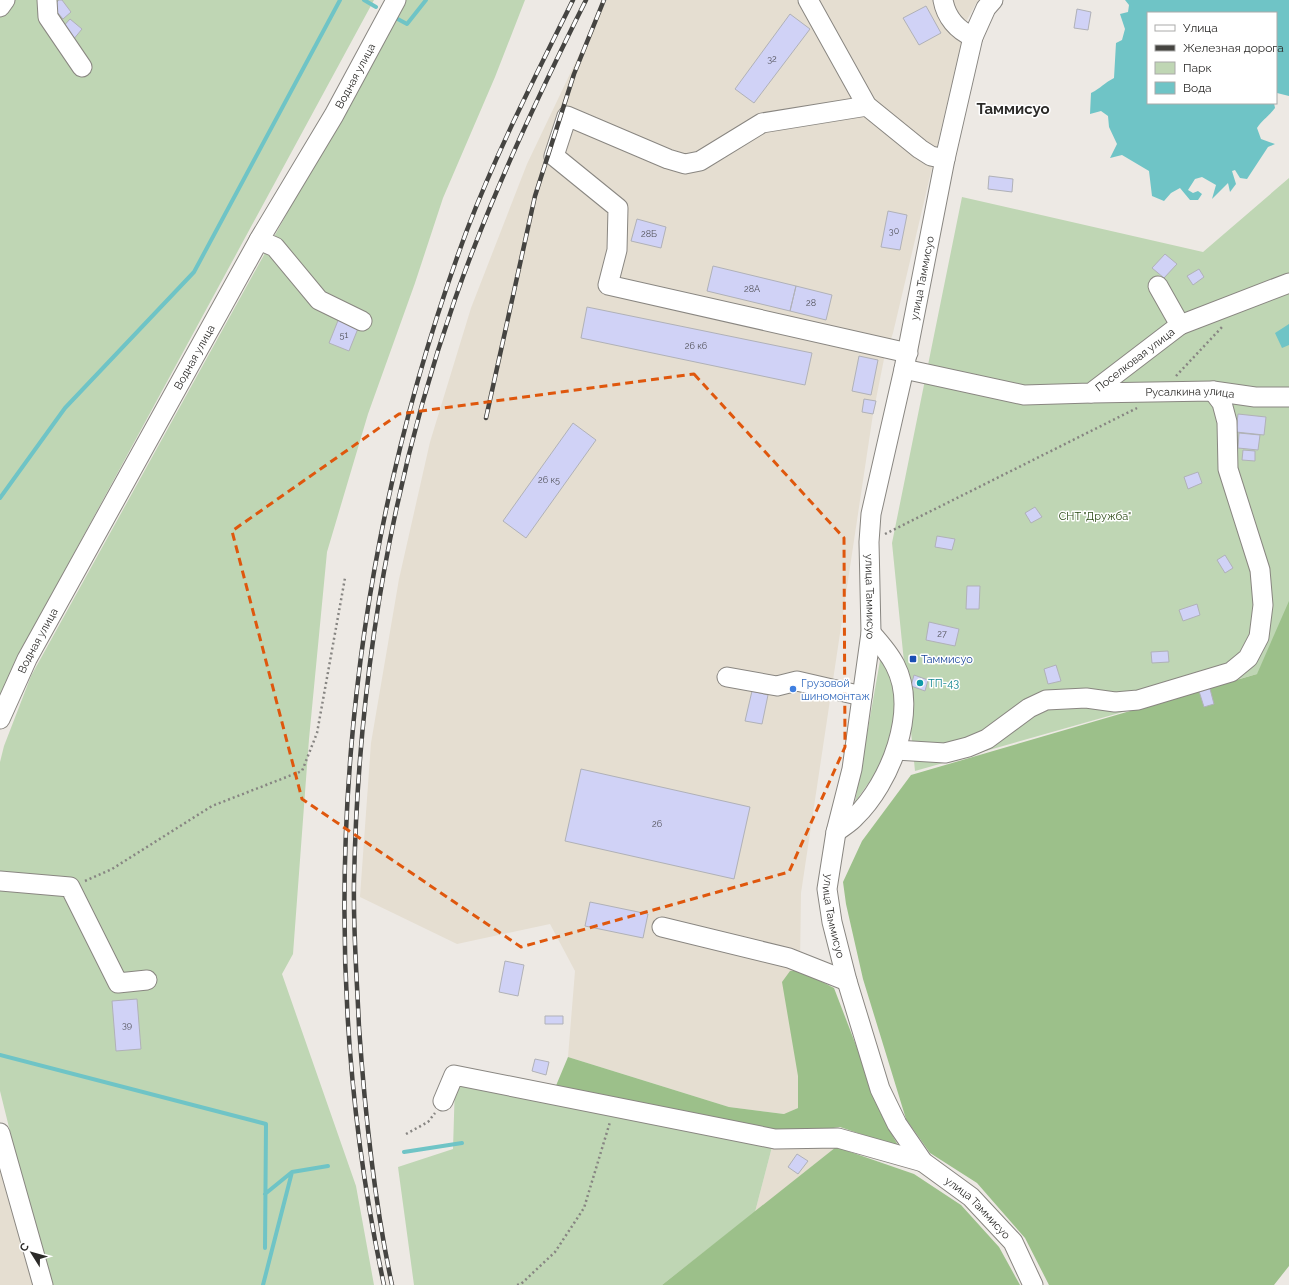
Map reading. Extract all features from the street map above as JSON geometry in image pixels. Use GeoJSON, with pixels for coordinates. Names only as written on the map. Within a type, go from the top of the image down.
{"type":"FeatureCollection","features":[{"type":"Feature","properties":{"kind":"street"},"geometry":{"type":"LineString","coordinates":[[0,7],[5,0]]}},
{"type":"Feature","properties":{"kind":"street"},"geometry":{"type":"LineString","coordinates":[[48,0],[48,17],[82,67]]}},
{"type":"Feature","properties":{"kind":"street","name":"Водная улица"},"geometry":{"type":"LineString","coordinates":[[0,719],[27,659],[259,240],[334,116],[396,0]]}},
{"type":"Feature","properties":{"kind":"street"},"geometry":{"type":"LineString","coordinates":[[808,0],[867,106],[920,149],[932,156],[945,159]]}},
{"type":"Feature","properties":{"kind":"street"},"geometry":{"type":"LineString","coordinates":[[943,0],[944,8],[954,25],[964,33],[973,37]]}},
{"type":"Feature","properties":{"kind":"street","name":"улица Таммисуо"},"geometry":{"type":"LineString","coordinates":[[993,0],[986,8],[973,37],[945,159],[906,361],[871,514],[868,542],[871,633],[852,769],[836,832],[827,889],[832,922],[847,981],[880,1089],[896,1124],[923,1162],[971,1197],[1012,1242],[1033,1285]]}},
{"type":"Feature","properties":{"kind":"street","name":"Поселковая улица"},"geometry":{"type":"LineString","coordinates":[[867,106],[762,123],[700,161],[685,164],[668,159],[567,116],[554,156],[618,208],[617,250],[608,285],[906,361],[1024,395],[1091,393],[1180,325],[1289,283]]}},
{"type":"Feature","properties":{"kind":"street"},"geometry":{"type":"LineString","coordinates":[[259,240],[275,247],[319,300],[362,321]]}},
{"type":"Feature","properties":{"kind":"street"},"geometry":{"type":"LineString","coordinates":[[1158,286],[1180,325]]}},
{"type":"Feature","properties":{"kind":"street"},"geometry":{"type":"LineString","coordinates":[[896,750],[946,753],[968,747],[987,738],[1029,708],[1046,700],[1086,698],[1115,702],[1138,700],[1231,672],[1248,658],[1260,637],[1263,604],[1260,570],[1228,469],[1227,422],[1222,403],[1213,390]]}},
{"type":"Feature","properties":{"kind":"street","name":"Русалкина улица"},"geometry":{"type":"LineString","coordinates":[[1091,393],[1213,390],[1255,398],[1289,397]]}},
{"type":"Feature","properties":{"kind":"street"},"geometry":{"type":"LineString","coordinates":[[836,832],[854,818],[868,802],[887,770],[896,750],[904,705],[900,680],[890,656],[871,633]]}},
{"type":"Feature","properties":{"kind":"street"},"geometry":{"type":"LineString","coordinates":[[727,677],[777,686],[797,682],[862,696]]}},
{"type":"Feature","properties":{"kind":"street"},"geometry":{"type":"LineString","coordinates":[[0,881],[70,887],[118,983],[147,980]]}},
{"type":"Feature","properties":{"kind":"street"},"geometry":{"type":"LineString","coordinates":[[662,927],[789,958],[847,981]]}},
{"type":"Feature","properties":{"kind":"street"},"geometry":{"type":"LineString","coordinates":[[443,1101],[454,1074],[775,1139],[838,1138],[923,1162]]}},
{"type":"Feature","properties":{"kind":"street"},"geometry":{"type":"LineString","coordinates":[[0,1133],[43,1285]]}},
{"type":"Feature","properties":{"kind":"path"},"geometry":{"type":"LineString","coordinates":[[1162,391],[1228,321]]}},
{"type":"Feature","properties":{"kind":"path"},"geometry":{"type":"LineString","coordinates":[[868,542],[1129,414],[1140,406]]}},
{"type":"Feature","properties":{"kind":"path"},"geometry":{"type":"LineString","coordinates":[[70,887],[112,869],[212,806],[302,771],[317,733],[345,578]]}},
{"type":"Feature","properties":{"kind":"path"},"geometry":{"type":"LineString","coordinates":[[406,1134],[428,1122],[443,1101]]}},
{"type":"Feature","properties":{"kind":"path"},"geometry":{"type":"LineString","coordinates":[[517,1285],[521,1284],[555,1252],[584,1208],[614,1107]]}},
{"type":"Feature","properties":{"kind":"highlighted area"},"geometry":{"type":"Polygon","coordinates":[[[694,374],[844,538],[845,747],[789,872],[521,947],[302,799],[232,531],[399,414],[694,374]]]}},
{"type":"Feature","properties":{"kind":"shaded area"},"geometry":{"type":"Polygon","coordinates":[[[607,0],[978,0],[967,20],[893,333],[884,359],[873,414],[801,893],[798,1108],[785,1114],[729,1107],[568,1057],[575,971],[550,924],[457,944],[360,897],[371,743],[399,579],[430,442],[471,308],[527,164],[589,34],[607,0]]]}},
{"type":"Feature","properties":{"kind":"shaded area"},"geometry":{"type":"Polygon","coordinates":[[[772,1147],[836,1147],[755,1212],[772,1147]]]}},
{"type":"Feature","properties":{"kind":"shaded area"},"geometry":{"type":"Polygon","coordinates":[[[0,1151],[38,1285],[0,1285],[0,1151]]]}},
{"type":"Feature","properties":{"kind":"green space"},"geometry":{"type":"Polygon","coordinates":[[[0,0],[374,0],[15,662],[0,701],[0,0]]]}},
{"type":"Feature","properties":{"kind":"green space"},"geometry":{"type":"Polygon","coordinates":[[[405,0],[525,0],[495,77],[443,198],[415,283],[368,414],[327,552],[309,739],[293,954],[282,974],[356,1186],[374,1285],[48,1285],[0,1091],[0,762],[4,746],[31,676],[405,0]]]}},
{"type":"Feature","properties":{"kind":"green space","name":"СНТ \"Дружба\""},"geometry":{"type":"Polygon","coordinates":[[[1289,178],[1289,665],[915,771],[892,543],[962,197],[1203,252],[1289,178]]]}},
{"type":"Feature","properties":{"kind":"green space"},"geometry":{"type":"Polygon","coordinates":[[[1289,601],[1289,1266],[1274,1285],[1049,1285],[1025,1238],[977,1183],[930,1153],[906,1119],[863,979],[846,904],[843,882],[862,841],[911,775],[1257,674],[1289,601]]]}},
{"type":"Feature","properties":{"kind":"green space"},"geometry":{"type":"Polygon","coordinates":[[[881,655],[897,693],[892,728],[886,749],[875,774],[855,802],[881,655]]]}},
{"type":"Feature","properties":{"kind":"green space"},"geometry":{"type":"Polygon","coordinates":[[[799,970],[834,988],[887,1126],[899,1147],[840,1127],[787,1135],[555,1088],[568,1057],[729,1107],[784,1114],[798,1108],[798,1076],[782,982],[790,971],[799,970]]]}},
{"type":"Feature","properties":{"kind":"green space"},"geometry":{"type":"Polygon","coordinates":[[[455,1083],[772,1147],[755,1212],[662,1285],[414,1285],[398,1167],[453,1149],[455,1083]]]}},
{"type":"Feature","properties":{"kind":"green space"},"geometry":{"type":"Polygon","coordinates":[[[836,1147],[914,1174],[961,1205],[999,1247],[1020,1285],[662,1285],[836,1147]]]}},
{"type":"Feature","properties":{"kind":"water"},"geometry":{"type":"Polygon","coordinates":[[[1125,0],[1289,0],[1289,96],[1277,93],[1277,12],[1147,12],[1147,104],[1274,104],[1275,108],[1257,128],[1261,139],[1275,144],[1268,147],[1247,179],[1240,178],[1235,170],[1232,171],[1236,184],[1230,192],[1228,183],[1212,199],[1216,185],[1202,177],[1195,179],[1188,190],[1193,193],[1198,191],[1202,194],[1198,200],[1190,200],[1180,188],[1171,193],[1164,201],[1152,196],[1149,171],[1122,155],[1110,158],[1117,144],[1109,127],[1108,116],[1101,111],[1090,114],[1091,93],[1114,78],[1116,43],[1122,40],[1125,29],[1120,14],[1128,12],[1129,5],[1125,0]]]}},
{"type":"Feature","properties":{"kind":"water"},"geometry":{"type":"Polygon","coordinates":[[[1289,324],[1289,345],[1282,348],[1275,333],[1289,324]]]}},
{"type":"Feature","properties":{"kind":"building"},"geometry":{"type":"Polygon","coordinates":[[[59,0],[62,0],[71,12],[63,19],[52,6],[59,0]]]}},
{"type":"Feature","properties":{"kind":"building"},"geometry":{"type":"Polygon","coordinates":[[[926,6],[941,33],[919,45],[903,18],[926,6]]]}},
{"type":"Feature","properties":{"kind":"building"},"geometry":{"type":"Polygon","coordinates":[[[1077,9],[1091,12],[1088,30],[1074,28],[1077,9]]]}},
{"type":"Feature","properties":{"kind":"building"},"geometry":{"type":"Polygon","coordinates":[[[790,14],[810,29],[754,103],[735,89],[790,14]]]}},
{"type":"Feature","properties":{"kind":"building"},"geometry":{"type":"Polygon","coordinates":[[[70,19],[82,29],[73,40],[61,29],[70,19]]]}},
{"type":"Feature","properties":{"kind":"building"},"geometry":{"type":"Polygon","coordinates":[[[989,176],[1013,179],[1012,192],[988,189],[989,176]]]}},
{"type":"Feature","properties":{"kind":"building"},"geometry":{"type":"Polygon","coordinates":[[[888,211],[907,215],[900,250],[881,247],[888,211]]]}},
{"type":"Feature","properties":{"kind":"building"},"geometry":{"type":"Polygon","coordinates":[[[637,219],[666,227],[661,248],[631,241],[637,219]]]}},
{"type":"Feature","properties":{"kind":"building"},"geometry":{"type":"Polygon","coordinates":[[[1165,254],[1177,264],[1164,278],[1152,268],[1165,254]]]}},
{"type":"Feature","properties":{"kind":"building"},"geometry":{"type":"Polygon","coordinates":[[[713,266],[796,286],[790,311],[707,291],[713,266]]]}},
{"type":"Feature","properties":{"kind":"building"},"geometry":{"type":"Polygon","coordinates":[[[1199,269],[1204,277],[1193,285],[1187,276],[1199,269]]]}},
{"type":"Feature","properties":{"kind":"building"},"geometry":{"type":"Polygon","coordinates":[[[796,286],[832,295],[826,320],[790,311],[796,286]]]}},
{"type":"Feature","properties":{"kind":"building"},"geometry":{"type":"Polygon","coordinates":[[[587,307],[812,353],[805,385],[581,338],[587,307]]]}},
{"type":"Feature","properties":{"kind":"building"},"geometry":{"type":"Polygon","coordinates":[[[339,318],[359,326],[349,351],[329,343],[339,318]]]}},
{"type":"Feature","properties":{"kind":"building"},"geometry":{"type":"Polygon","coordinates":[[[859,356],[878,360],[871,395],[852,391],[859,356]]]}},
{"type":"Feature","properties":{"kind":"building"},"geometry":{"type":"Polygon","coordinates":[[[864,399],[876,401],[873,414],[862,412],[864,399]]]}},
{"type":"Feature","properties":{"kind":"building"},"geometry":{"type":"Polygon","coordinates":[[[1238,414],[1266,417],[1264,435],[1236,432],[1238,414]]]}},
{"type":"Feature","properties":{"kind":"building"},"geometry":{"type":"Polygon","coordinates":[[[573,423],[596,440],[526,538],[503,521],[573,423]]]}},
{"type":"Feature","properties":{"kind":"building"},"geometry":{"type":"Polygon","coordinates":[[[1239,433],[1260,435],[1258,450],[1238,448],[1239,433]]]}},
{"type":"Feature","properties":{"kind":"building"},"geometry":{"type":"Polygon","coordinates":[[[1243,450],[1255,451],[1255,461],[1242,460],[1243,450]]]}},
{"type":"Feature","properties":{"kind":"building"},"geometry":{"type":"Polygon","coordinates":[[[1198,472],[1202,483],[1188,489],[1184,477],[1198,472]]]}},
{"type":"Feature","properties":{"kind":"building"},"geometry":{"type":"Polygon","coordinates":[[[1035,507],[1042,517],[1031,523],[1025,513],[1035,507]]]}},
{"type":"Feature","properties":{"kind":"building"},"geometry":{"type":"Polygon","coordinates":[[[937,536],[955,539],[952,550],[935,547],[937,536]]]}},
{"type":"Feature","properties":{"kind":"building"},"geometry":{"type":"Polygon","coordinates":[[[1225,555],[1233,568],[1225,573],[1217,560],[1225,555]]]}},
{"type":"Feature","properties":{"kind":"building"},"geometry":{"type":"Polygon","coordinates":[[[967,586],[980,586],[979,609],[966,609],[967,586]]]}},
{"type":"Feature","properties":{"kind":"building"},"geometry":{"type":"Polygon","coordinates":[[[1197,604],[1200,615],[1183,621],[1179,610],[1197,604]]]}},
{"type":"Feature","properties":{"kind":"building"},"geometry":{"type":"Polygon","coordinates":[[[929,622],[959,629],[955,646],[926,640],[929,622]]]}},
{"type":"Feature","properties":{"kind":"building"},"geometry":{"type":"Polygon","coordinates":[[[1168,651],[1169,662],[1152,663],[1151,652],[1168,651]]]}},
{"type":"Feature","properties":{"kind":"building"},"geometry":{"type":"Polygon","coordinates":[[[1056,665],[1061,681],[1048,684],[1044,669],[1056,665]]]}},
{"type":"Feature","properties":{"kind":"building","name":"ТП-43"},"geometry":{"type":"Polygon","coordinates":[[[914,675],[928,680],[925,691],[911,686],[914,675]]]}},
{"type":"Feature","properties":{"kind":"building"},"geometry":{"type":"Polygon","coordinates":[[[1209,685],[1214,704],[1204,707],[1198,688],[1209,685]]]}},
{"type":"Feature","properties":{"kind":"building"},"geometry":{"type":"Polygon","coordinates":[[[752,691],[768,695],[762,724],[745,721],[752,691]]]}},
{"type":"Feature","properties":{"kind":"building"},"geometry":{"type":"Polygon","coordinates":[[[581,769],[750,807],[734,879],[565,841],[581,769]]]}},
{"type":"Feature","properties":{"kind":"building"},"geometry":{"type":"Polygon","coordinates":[[[590,902],[648,914],[643,938],[585,926],[590,902]]]}},
{"type":"Feature","properties":{"kind":"building"},"geometry":{"type":"Polygon","coordinates":[[[505,961],[524,965],[518,996],[499,992],[505,961]]]}},
{"type":"Feature","properties":{"kind":"building"},"geometry":{"type":"Polygon","coordinates":[[[137,999],[141,1049],[116,1051],[112,1001],[137,999]]]}},
{"type":"Feature","properties":{"kind":"building"},"geometry":{"type":"Polygon","coordinates":[[[545,1016],[563,1016],[563,1024],[545,1024],[545,1016]]]}},
{"type":"Feature","properties":{"kind":"building"},"geometry":{"type":"Polygon","coordinates":[[[535,1059],[549,1062],[546,1075],[532,1071],[535,1059]]]}},
{"type":"Feature","properties":{"kind":"building"},"geometry":{"type":"Polygon","coordinates":[[[797,1154],[808,1161],[798,1174],[788,1167],[797,1154]]]}},
{"type":"Feature","properties":{"kind":"waterway"},"geometry":{"type":"LineString","coordinates":[[0,498],[65,408],[194,272],[340,0]]}},
{"type":"Feature","properties":{"kind":"waterway"},"geometry":{"type":"LineString","coordinates":[[364,0],[376,7]]}},
{"type":"Feature","properties":{"kind":"waterway"},"geometry":{"type":"LineString","coordinates":[[394,17],[407,24],[426,0]]}},
{"type":"Feature","properties":{"kind":"waterway"},"geometry":{"type":"LineString","coordinates":[[0,1055],[266,1124],[265,1248]]}},
{"type":"Feature","properties":{"kind":"waterway"},"geometry":{"type":"LineString","coordinates":[[404,1152],[462,1143]]}},
{"type":"Feature","properties":{"kind":"waterway"},"geometry":{"type":"LineString","coordinates":[[263,1285],[292,1172],[328,1166]]}},
{"type":"Feature","properties":{"kind":"waterway"},"geometry":{"type":"LineString","coordinates":[[265,1194],[292,1172]]}},
{"type":"Feature","properties":{"kind":"railway"},"geometry":{"type":"LineString","coordinates":[[384,1285],[361,1153],[348,1019],[345,885],[351,752],[366,618],[391,487],[425,357],[467,230],[504,142],[573,0]]}},
{"type":"Feature","properties":{"kind":"railway"},"geometry":{"type":"LineString","coordinates":[[392,1285],[380,1221],[367,1125],[359,1027],[354,918],[357,807],[362,733],[382,586],[412,441],[432,370],[455,299],[499,185],[586,0]]}},
{"type":"Feature","properties":{"kind":"railway"},"geometry":{"type":"LineString","coordinates":[[486,418],[535,196],[574,74],[604,0]]}},
{"type":"Feature","properties":{"kind":"place","name":"Таммисуо"},"geometry":{"type":"Point","coordinates":[913,659]}},
{"type":"Feature","properties":{"kind":"place","name":"ТП-43"},"geometry":{"type":"Point","coordinates":[920,683]}},
{"type":"Feature","properties":{"kind":"place","name":"Грузовой шиномонтаж"},"geometry":{"type":"Point","coordinates":[793,689]}},
{"type":"Feature","properties":{"kind":"district","name":"Таммисуо"},"geometry":{"type":"Point","coordinates":[1013,109]}}]}
